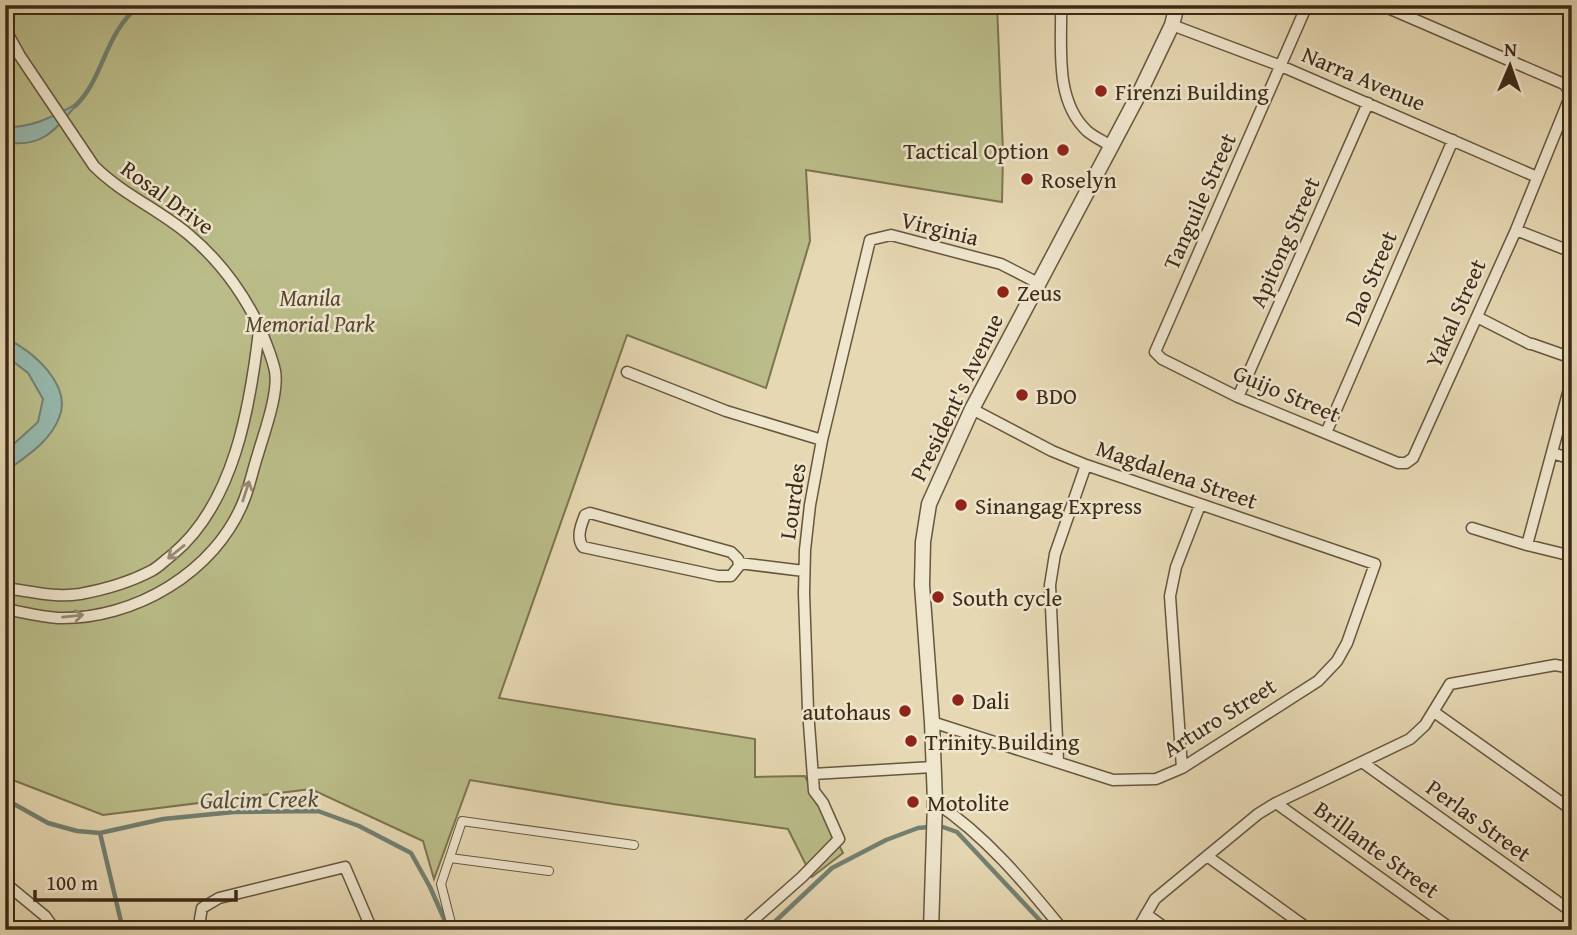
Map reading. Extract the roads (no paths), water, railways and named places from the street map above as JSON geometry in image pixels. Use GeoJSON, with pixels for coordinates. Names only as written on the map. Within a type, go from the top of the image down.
{"type":"FeatureCollection","features":[{"type":"Feature","properties":{"kind":"street"},"geometry":{"type":"LineString","coordinates":[[1061,5],[1064,87],[1071,111],[1088,132],[1111,146]]}},
{"type":"Feature","properties":{"kind":"street","name":"President's Avenue"},"geometry":{"type":"LineString","coordinates":[[930,930],[934,802],[932,722],[922,585],[923,542],[929,504],[972,409],[1140,92],[1172,25],[1177,5]]}},
{"type":"Feature","properties":{"kind":"street","name":"Tanguile Street"},"geometry":{"type":"LineString","coordinates":[[1155,352],[1307,5]]}},
{"type":"Feature","properties":{"kind":"street","name":"Yakal Street"},"geometry":{"type":"LineString","coordinates":[[1381,5],[1564,84],[1570,97],[1516,230],[1413,458],[1406,463]]}},
{"type":"Feature","properties":{"kind":"street","name":"Narra Avenue"},"geometry":{"type":"LineString","coordinates":[[1172,25],[1281,66],[1537,177]]}},
{"type":"Feature","properties":{"kind":"street","name":"Rosal Drive"},"geometry":{"type":"LineString","coordinates":[[5,29],[20,56],[94,166],[108,181],[188,234],[218,263],[246,301],[260,328],[275,373],[265,431],[243,501],[228,530],[207,558],[161,592],[119,609],[55,618],[5,609]]}},
{"type":"Feature","properties":{"kind":"street","name":"Apitong Street"},"geometry":{"type":"LineString","coordinates":[[1238,397],[1368,103]]}},
{"type":"Feature","properties":{"kind":"street","name":"Dao Street"},"geometry":{"type":"LineString","coordinates":[[1326,433],[1453,140]]}},
{"type":"Feature","properties":{"kind":"street"},"geometry":{"type":"LineString","coordinates":[[1516,230],[1572,252]]}},
{"type":"Feature","properties":{"kind":"street","name":"Virginia"},"geometry":{"type":"LineString","coordinates":[[870,240],[891,235],[1001,264],[1038,283]]}},
{"type":"Feature","properties":{"kind":"street","name":"Lourdes"},"geometry":{"type":"LineString","coordinates":[[742,930],[802,877],[839,839],[823,803],[814,791],[804,571],[810,505],[822,440],[870,240]]}},
{"type":"Feature","properties":{"kind":"street"},"geometry":{"type":"LineString","coordinates":[[1477,317],[1531,344],[1572,358]]}},
{"type":"Feature","properties":{"kind":"street"},"geometry":{"type":"LineString","coordinates":[[6,588],[47,594],[78,594],[152,571],[187,542],[207,517],[220,494],[241,430],[260,328]]}},
{"type":"Feature","properties":{"kind":"street","name":"Guijo Street"},"geometry":{"type":"LineString","coordinates":[[1155,352],[1162,359],[1238,397],[1398,463],[1406,463]]}},
{"type":"Feature","properties":{"kind":"street"},"geometry":{"type":"LineString","coordinates":[[627,372],[726,411],[822,440]]}},
{"type":"Feature","properties":{"kind":"street"},"geometry":{"type":"LineString","coordinates":[[1527,545],[1572,378]]}},
{"type":"Feature","properties":{"kind":"street","name":"Magdalena Street"},"geometry":{"type":"LineString","coordinates":[[972,409],[1052,451],[1086,465],[1375,564]]}},
{"type":"Feature","properties":{"kind":"street"},"geometry":{"type":"LineString","coordinates":[[1552,453],[1572,459]]}},
{"type":"Feature","properties":{"kind":"street"},"geometry":{"type":"LineString","coordinates":[[1058,761],[1050,585],[1055,554],[1086,465]]}},
{"type":"Feature","properties":{"kind":"street"},"geometry":{"type":"LineString","coordinates":[[1182,768],[1170,596],[1176,567],[1200,505]]}},
{"type":"Feature","properties":{"kind":"street"},"geometry":{"type":"LineString","coordinates":[[590,513],[729,551],[737,556],[739,563],[730,576],[690,571],[583,547],[579,542],[580,530],[585,515],[590,513]]}},
{"type":"Feature","properties":{"kind":"street"},"geometry":{"type":"LineString","coordinates":[[1472,528],[1572,556]]}},
{"type":"Feature","properties":{"kind":"street"},"geometry":{"type":"LineString","coordinates":[[739,563],[804,571]]}},
{"type":"Feature","properties":{"kind":"street","name":"Arturo Street"},"geometry":{"type":"LineString","coordinates":[[932,722],[1113,780],[1156,779],[1182,768],[1318,681],[1337,661],[1346,643],[1375,564]]}},
{"type":"Feature","properties":{"kind":"street"},"geometry":{"type":"LineString","coordinates":[[1137,930],[1155,899],[1258,814],[1410,739],[1425,725],[1450,684],[1555,665],[1566,667],[1572,672]]}},
{"type":"Feature","properties":{"kind":"street"},"geometry":{"type":"LineString","coordinates":[[1434,712],[1572,810]]}},
{"type":"Feature","properties":{"kind":"street","name":"Perlas Street"},"geometry":{"type":"LineString","coordinates":[[1362,762],[1572,912]]}},
{"type":"Feature","properties":{"kind":"street"},"geometry":{"type":"LineString","coordinates":[[813,774],[933,767]]}},
{"type":"Feature","properties":{"kind":"street"},"geometry":{"type":"LineString","coordinates":[[934,802],[957,816],[987,842],[1018,874],[1063,930]]}},
{"type":"Feature","properties":{"kind":"street","name":"Brillante Street"},"geometry":{"type":"LineString","coordinates":[[1276,803],[1453,930]]}},
{"type":"Feature","properties":{"kind":"street"},"geometry":{"type":"LineString","coordinates":[[454,930],[441,884],[462,821],[634,845]]}},
{"type":"Feature","properties":{"kind":"street"},"geometry":{"type":"LineString","coordinates":[[1207,856],[1310,930]]}},
{"type":"Feature","properties":{"kind":"street"},"geometry":{"type":"LineString","coordinates":[[450,858],[549,872]]}},
{"type":"Feature","properties":{"kind":"street"},"geometry":{"type":"LineString","coordinates":[[203,930],[200,919],[202,908],[208,902],[345,867],[372,930]]}},
{"type":"Feature","properties":{"kind":"street"},"geometry":{"type":"LineString","coordinates":[[5,883],[45,916],[55,930]]}},
{"type":"Feature","properties":{"kind":"street"},"geometry":{"type":"LineString","coordinates":[[1146,914],[1168,930]]}},
{"type":"Feature","properties":{"kind":"water"},"geometry":{"type":"Polygon","coordinates":[[[77,104],[55,129],[39,140],[29,143],[5,142],[5,127],[34,123],[77,104]]]}},
{"type":"Feature","properties":{"kind":"water"},"geometry":{"type":"Polygon","coordinates":[[[5,338],[27,351],[47,370],[60,393],[62,406],[50,434],[5,472],[5,452],[38,422],[43,399],[28,373],[5,355],[5,338]]]}},
{"type":"Feature","properties":{"kind":"waterway"},"geometry":{"type":"LineString","coordinates":[[75,106],[92,83],[119,29],[140,5]]}},
{"type":"Feature","properties":{"kind":"waterway","name":"Galcim Creek"},"geometry":{"type":"LineString","coordinates":[[5,799],[48,823],[77,831],[100,833],[163,819],[234,812],[318,811],[359,826],[411,853],[449,930]]}},
{"type":"Feature","properties":{"kind":"waterway","name":"Galcim Creek"},"geometry":{"type":"LineString","coordinates":[[766,930],[832,868],[886,840],[918,828],[940,826],[957,832],[1049,930]]}},
{"type":"Feature","properties":{"kind":"waterway","name":"Galcim Creek"},"geometry":{"type":"LineString","coordinates":[[100,833],[123,930]]}},
{"type":"Feature","properties":{"kind":"place","name":"Firenzi Building"},"geometry":{"type":"Point","coordinates":[1101,91]}},
{"type":"Feature","properties":{"kind":"place","name":"Tactical Option"},"geometry":{"type":"Point","coordinates":[1063,150]}},
{"type":"Feature","properties":{"kind":"place","name":"Roselyn"},"geometry":{"type":"Point","coordinates":[1027,179]}},
{"type":"Feature","properties":{"kind":"place","name":"Zeus"},"geometry":{"type":"Point","coordinates":[1003,292]}},
{"type":"Feature","properties":{"kind":"place","name":"BDO"},"geometry":{"type":"Point","coordinates":[1022,395]}},
{"type":"Feature","properties":{"kind":"place","name":"Sinangag Express"},"geometry":{"type":"Point","coordinates":[961,505]}},
{"type":"Feature","properties":{"kind":"place","name":"South cycle"},"geometry":{"type":"Point","coordinates":[938,597]}},
{"type":"Feature","properties":{"kind":"place","name":"Dali"},"geometry":{"type":"Point","coordinates":[958,700]}},
{"type":"Feature","properties":{"kind":"place","name":"autohaus"},"geometry":{"type":"Point","coordinates":[905,711]}},
{"type":"Feature","properties":{"kind":"place","name":"Trinity Building"},"geometry":{"type":"Point","coordinates":[911,741]}},
{"type":"Feature","properties":{"kind":"place","name":"Motolite"},"geometry":{"type":"Point","coordinates":[913,802]}},
{"type":"Feature","properties":{"kind":"park label","name":"Manila Memorial Park"},"geometry":{"type":"Point","coordinates":[310,310]}}]}
